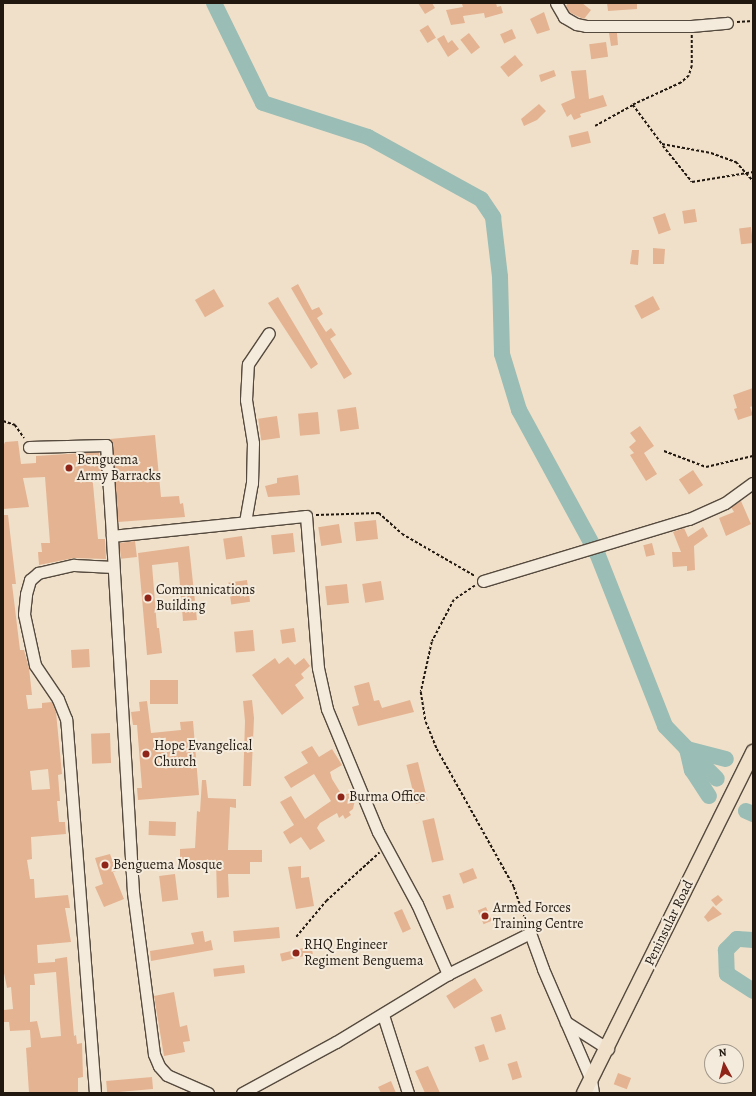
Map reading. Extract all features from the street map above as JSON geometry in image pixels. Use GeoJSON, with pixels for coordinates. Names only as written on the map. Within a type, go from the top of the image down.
{"type":"FeatureCollection","features":[{"type":"Feature","properties":{"kind":"main road","name":"Peninsular Road"},"geometry":{"type":"LineString","coordinates":[[584,1093],[592,1087],[608,1048],[753,752]]}},
{"type":"Feature","properties":{"kind":"street"},"geometry":{"type":"LineString","coordinates":[[556,3],[564,16],[576,24],[691,26],[727,23]]}},
{"type":"Feature","properties":{"kind":"street"},"geometry":{"type":"LineString","coordinates":[[245,522],[252,483],[252,451],[246,400],[248,364],[269,333]]}},
{"type":"Feature","properties":{"kind":"street"},"geometry":{"type":"LineString","coordinates":[[29,447],[106,445],[133,892],[154,1054],[159,1066],[168,1075],[208,1093]]}},
{"type":"Feature","properties":{"kind":"street"},"geometry":{"type":"LineString","coordinates":[[484,581],[709,512],[743,492],[753,483]]}},
{"type":"Feature","properties":{"kind":"street"},"geometry":{"type":"LineString","coordinates":[[112,536],[306,516],[318,668],[327,709],[386,847],[417,904],[448,974]]}},
{"type":"Feature","properties":{"kind":"street"},"geometry":{"type":"LineString","coordinates":[[95,1093],[66,719],[58,699],[35,665],[24,614],[26,594],[30,580],[38,573],[74,565],[113,567]]}},
{"type":"Feature","properties":{"kind":"street"},"geometry":{"type":"LineString","coordinates":[[242,1093],[383,1014],[448,974],[530,933],[592,1087]]}},
{"type":"Feature","properties":{"kind":"street"},"geometry":{"type":"LineString","coordinates":[[383,1014],[408,1093]]}},
{"type":"Feature","properties":{"kind":"street"},"geometry":{"type":"LineString","coordinates":[[566,1022],[608,1048]]}},
{"type":"Feature","properties":{"kind":"path"},"geometry":{"type":"LineString","coordinates":[[727,23],[753,21]]}},
{"type":"Feature","properties":{"kind":"path"},"geometry":{"type":"LineString","coordinates":[[595,126],[633,105],[681,83],[689,76],[693,55],[691,26]]}},
{"type":"Feature","properties":{"kind":"path"},"geometry":{"type":"LineString","coordinates":[[633,105],[692,182],[753,172]]}},
{"type":"Feature","properties":{"kind":"path"},"geometry":{"type":"LineString","coordinates":[[662,144],[712,153],[736,162],[753,181]]}},
{"type":"Feature","properties":{"kind":"path"},"geometry":{"type":"LineString","coordinates":[[3,420],[15,426],[29,447]]}},
{"type":"Feature","properties":{"kind":"path"},"geometry":{"type":"LineString","coordinates":[[664,451],[706,467],[753,456]]}},
{"type":"Feature","properties":{"kind":"path"},"geometry":{"type":"LineString","coordinates":[[306,516],[379,513],[402,534],[484,581],[454,600],[432,642],[422,692],[426,722],[437,749],[514,888],[530,933]]}},
{"type":"Feature","properties":{"kind":"path"},"geometry":{"type":"LineString","coordinates":[[296,937],[326,901],[386,847]]}},
{"type":"Feature","properties":{"kind":"building"},"geometry":{"type":"Polygon","coordinates":[[[418,3],[432,3],[435,8],[425,14],[418,3]]]}},
{"type":"Feature","properties":{"kind":"building"},"geometry":{"type":"Polygon","coordinates":[[[496,3],[497,7],[501,6],[503,13],[485,18],[484,13],[463,16],[465,23],[451,25],[446,10],[463,7],[462,4],[496,3]]]}},
{"type":"Feature","properties":{"kind":"building"},"geometry":{"type":"Polygon","coordinates":[[[568,3],[582,3],[591,10],[584,19],[569,12],[566,6],[568,3]]]}},
{"type":"Feature","properties":{"kind":"building"},"geometry":{"type":"Polygon","coordinates":[[[607,3],[637,3],[637,9],[608,11],[607,3]]]}},
{"type":"Feature","properties":{"kind":"building"},"geometry":{"type":"Polygon","coordinates":[[[544,12],[550,30],[537,34],[530,19],[544,12]]]}},
{"type":"Feature","properties":{"kind":"building"},"geometry":{"type":"Polygon","coordinates":[[[428,25],[436,38],[427,43],[420,30],[428,25]]]}},
{"type":"Feature","properties":{"kind":"building"},"geometry":{"type":"Polygon","coordinates":[[[512,29],[516,38],[504,43],[500,34],[512,29]]]}},
{"type":"Feature","properties":{"kind":"building"},"geometry":{"type":"Polygon","coordinates":[[[469,33],[480,47],[471,54],[460,40],[469,33]]]}},
{"type":"Feature","properties":{"kind":"building"},"geometry":{"type":"Polygon","coordinates":[[[609,33],[617,33],[618,45],[611,46],[609,33]]]}},
{"type":"Feature","properties":{"kind":"building"},"geometry":{"type":"Polygon","coordinates":[[[444,35],[448,43],[452,40],[459,49],[448,57],[437,39],[444,35]]]}},
{"type":"Feature","properties":{"kind":"building"},"geometry":{"type":"Polygon","coordinates":[[[606,42],[608,57],[591,59],[589,44],[606,42]]]}},
{"type":"Feature","properties":{"kind":"building"},"geometry":{"type":"Polygon","coordinates":[[[515,55],[523,65],[508,77],[500,67],[515,55]]]}},
{"type":"Feature","properties":{"kind":"building"},"geometry":{"type":"Polygon","coordinates":[[[554,70],[556,76],[541,82],[539,75],[554,70]]]}},
{"type":"Feature","properties":{"kind":"building"},"geometry":{"type":"Polygon","coordinates":[[[586,70],[589,99],[603,95],[607,106],[580,114],[581,117],[574,120],[571,114],[567,117],[561,104],[575,98],[571,71],[586,70]]]}},
{"type":"Feature","properties":{"kind":"building"},"geometry":{"type":"Polygon","coordinates":[[[539,104],[546,111],[537,120],[524,126],[521,119],[539,104]]]}},
{"type":"Feature","properties":{"kind":"building"},"geometry":{"type":"Polygon","coordinates":[[[588,131],[591,143],[571,147],[569,136],[588,131]]]}},
{"type":"Feature","properties":{"kind":"building"},"geometry":{"type":"Polygon","coordinates":[[[695,209],[697,222],[684,224],[682,211],[695,209]]]}},
{"type":"Feature","properties":{"kind":"building"},"geometry":{"type":"Polygon","coordinates":[[[665,213],[671,230],[659,234],[653,217],[665,213]]]}},
{"type":"Feature","properties":{"kind":"building"},"geometry":{"type":"Polygon","coordinates":[[[751,227],[753,243],[741,244],[739,228],[751,227]]]}},
{"type":"Feature","properties":{"kind":"building"},"geometry":{"type":"Polygon","coordinates":[[[653,248],[665,249],[664,264],[653,264],[653,248]]]}},
{"type":"Feature","properties":{"kind":"building"},"geometry":{"type":"Polygon","coordinates":[[[632,250],[639,250],[638,265],[630,264],[632,250]]]}},
{"type":"Feature","properties":{"kind":"building"},"geometry":{"type":"Polygon","coordinates":[[[298,284],[312,310],[319,307],[323,314],[317,318],[326,332],[331,328],[336,335],[330,339],[352,374],[344,379],[291,288],[298,284]]]}},
{"type":"Feature","properties":{"kind":"building"},"geometry":{"type":"Polygon","coordinates":[[[214,289],[224,306],[205,317],[195,300],[214,289]]]}},
{"type":"Feature","properties":{"kind":"building"},"geometry":{"type":"Polygon","coordinates":[[[653,296],[660,309],[642,319],[634,306],[653,296]]]}},
{"type":"Feature","properties":{"kind":"building"},"geometry":{"type":"Polygon","coordinates":[[[278,297],[318,364],[311,369],[268,303],[278,297]]]}},
{"type":"Feature","properties":{"kind":"building"},"geometry":{"type":"Polygon","coordinates":[[[753,388],[753,406],[750,407],[753,415],[738,420],[734,409],[737,408],[733,395],[753,388]]]}},
{"type":"Feature","properties":{"kind":"building"},"geometry":{"type":"Polygon","coordinates":[[[356,407],[359,429],[340,431],[337,410],[356,407]]]}},
{"type":"Feature","properties":{"kind":"building"},"geometry":{"type":"Polygon","coordinates":[[[318,412],[320,434],[300,436],[298,414],[318,412]]]}},
{"type":"Feature","properties":{"kind":"building"},"geometry":{"type":"Polygon","coordinates":[[[277,416],[280,438],[261,440],[258,419],[277,416]]]}},
{"type":"Feature","properties":{"kind":"building"},"geometry":{"type":"Polygon","coordinates":[[[640,426],[654,446],[644,453],[657,474],[646,481],[630,455],[634,453],[629,447],[636,441],[630,433],[640,426]]]}},
{"type":"Feature","properties":{"kind":"building"},"geometry":{"type":"Polygon","coordinates":[[[155,435],[161,497],[179,496],[180,504],[183,503],[185,517],[118,522],[113,445],[110,439],[155,435]]]}},
{"type":"Feature","properties":{"kind":"building"},"geometry":{"type":"Polygon","coordinates":[[[18,441],[21,464],[36,463],[36,456],[99,452],[101,473],[92,473],[98,539],[105,539],[106,559],[74,558],[39,565],[38,552],[42,552],[41,543],[50,543],[45,477],[23,478],[29,507],[3,509],[3,447],[5,442],[18,441]]]}},
{"type":"Feature","properties":{"kind":"building"},"geometry":{"type":"Polygon","coordinates":[[[693,470],[703,485],[689,494],[679,480],[693,470]]]}},
{"type":"Feature","properties":{"kind":"building"},"geometry":{"type":"Polygon","coordinates":[[[298,475],[300,495],[268,497],[265,486],[277,483],[277,478],[298,475]]]}},
{"type":"Feature","properties":{"kind":"building"},"geometry":{"type":"Polygon","coordinates":[[[741,501],[751,524],[726,536],[719,518],[734,512],[731,507],[741,501]]]}},
{"type":"Feature","properties":{"kind":"building"},"geometry":{"type":"Polygon","coordinates":[[[3,515],[8,515],[16,584],[12,584],[20,650],[24,650],[29,668],[32,695],[26,695],[28,709],[42,708],[42,703],[52,702],[56,712],[62,774],[58,775],[60,801],[57,801],[59,822],[65,822],[66,834],[31,837],[32,859],[27,860],[30,879],[34,879],[35,898],[68,895],[70,908],[65,908],[71,942],[37,945],[38,963],[55,962],[55,959],[67,957],[74,1036],[76,1035],[77,1044],[82,1043],[83,1077],[78,1078],[78,1093],[29,1093],[26,1048],[31,1047],[30,1030],[10,1031],[9,1022],[4,1022],[4,1010],[13,1009],[11,987],[7,988],[3,968],[3,515]],[[48,769],[30,771],[32,790],[50,789],[48,769]],[[56,972],[34,974],[35,985],[30,985],[30,1022],[37,1021],[41,1038],[61,1036],[56,972]]]}},
{"type":"Feature","properties":{"kind":"building"},"geometry":{"type":"Polygon","coordinates":[[[376,520],[378,539],[356,541],[354,522],[376,520]]]}},
{"type":"Feature","properties":{"kind":"building"},"geometry":{"type":"Polygon","coordinates":[[[339,524],[342,543],[321,546],[318,527],[339,524]]]}},
{"type":"Feature","properties":{"kind":"building"},"geometry":{"type":"Polygon","coordinates":[[[703,527],[708,536],[694,546],[695,570],[687,571],[687,566],[673,567],[672,552],[681,552],[673,532],[684,528],[688,537],[703,527]]]}},
{"type":"Feature","properties":{"kind":"building"},"geometry":{"type":"Polygon","coordinates":[[[293,533],[295,552],[273,554],[271,535],[293,533]]]}},
{"type":"Feature","properties":{"kind":"building"},"geometry":{"type":"Polygon","coordinates":[[[242,536],[245,557],[226,559],[223,539],[242,536]]]}},
{"type":"Feature","properties":{"kind":"building"},"geometry":{"type":"Polygon","coordinates":[[[135,541],[137,557],[121,559],[119,543],[135,541]]]}},
{"type":"Feature","properties":{"kind":"building"},"geometry":{"type":"Polygon","coordinates":[[[652,543],[655,555],[646,557],[643,545],[652,543]]]}},
{"type":"Feature","properties":{"kind":"building"},"geometry":{"type":"Polygon","coordinates":[[[189,546],[197,620],[183,621],[178,562],[152,565],[157,628],[159,628],[162,653],[147,655],[138,553],[189,546]]]}},
{"type":"Feature","properties":{"kind":"building"},"geometry":{"type":"Polygon","coordinates":[[[247,580],[250,602],[231,604],[228,583],[247,580]]]}},
{"type":"Feature","properties":{"kind":"building"},"geometry":{"type":"Polygon","coordinates":[[[381,581],[384,600],[365,603],[362,584],[381,581]]]}},
{"type":"Feature","properties":{"kind":"building"},"geometry":{"type":"Polygon","coordinates":[[[347,584],[349,603],[327,605],[325,586],[347,584]]]}},
{"type":"Feature","properties":{"kind":"building"},"geometry":{"type":"Polygon","coordinates":[[[294,628],[296,642],[282,644],[280,630],[294,628]]]}},
{"type":"Feature","properties":{"kind":"building"},"geometry":{"type":"Polygon","coordinates":[[[253,630],[255,651],[236,653],[234,632],[253,630]]]}},
{"type":"Feature","properties":{"kind":"building"},"geometry":{"type":"Polygon","coordinates":[[[89,649],[90,667],[72,668],[71,650],[89,649]]]}},
{"type":"Feature","properties":{"kind":"building"},"geometry":{"type":"Polygon","coordinates":[[[288,657],[295,665],[304,658],[310,666],[301,674],[304,678],[295,685],[304,698],[282,715],[252,675],[275,658],[279,664],[288,657]]]}},
{"type":"Feature","properties":{"kind":"building"},"geometry":{"type":"Polygon","coordinates":[[[150,680],[178,680],[178,704],[150,704],[150,680]]]}},
{"type":"Feature","properties":{"kind":"building"},"geometry":{"type":"Polygon","coordinates":[[[369,682],[374,701],[379,700],[382,708],[410,700],[414,712],[358,726],[352,707],[359,705],[354,686],[369,682]]]}},
{"type":"Feature","properties":{"kind":"building"},"geometry":{"type":"Polygon","coordinates":[[[252,700],[254,718],[251,786],[243,786],[245,721],[243,701],[252,700]]]}},
{"type":"Feature","properties":{"kind":"building","name":"Hope Evangelical Church"},"geometry":{"type":"Polygon","coordinates":[[[147,701],[151,733],[181,730],[180,722],[193,721],[199,795],[138,800],[137,788],[142,788],[137,725],[133,725],[131,712],[140,711],[139,702],[147,701]]]}},
{"type":"Feature","properties":{"kind":"building"},"geometry":{"type":"Polygon","coordinates":[[[110,733],[111,763],[92,764],[91,734],[110,733]]]}},
{"type":"Feature","properties":{"kind":"building","name":"Burma Office"},"geometry":{"type":"Polygon","coordinates":[[[312,746],[319,757],[332,749],[342,765],[330,772],[332,779],[342,795],[351,793],[355,800],[353,809],[349,812],[351,815],[345,819],[343,815],[339,818],[337,813],[320,823],[317,828],[325,841],[310,850],[301,837],[290,844],[283,832],[294,825],[280,802],[291,796],[305,819],[331,801],[314,774],[291,788],[284,777],[308,763],[301,752],[312,746]]]}},
{"type":"Feature","properties":{"kind":"building"},"geometry":{"type":"Polygon","coordinates":[[[418,762],[428,801],[416,804],[406,765],[418,762]]]}},
{"type":"Feature","properties":{"kind":"building"},"geometry":{"type":"Polygon","coordinates":[[[202,780],[206,780],[208,798],[236,799],[236,808],[230,807],[228,850],[262,850],[262,862],[250,862],[250,874],[228,874],[229,897],[217,898],[216,860],[180,861],[180,849],[195,848],[197,811],[200,812],[202,780]]]}},
{"type":"Feature","properties":{"kind":"building"},"geometry":{"type":"Polygon","coordinates":[[[434,818],[444,860],[432,863],[422,821],[434,818]]]}},
{"type":"Feature","properties":{"kind":"building"},"geometry":{"type":"Polygon","coordinates":[[[149,821],[176,822],[175,836],[149,835],[149,821]]]}},
{"type":"Feature","properties":{"kind":"building"},"geometry":{"type":"Polygon","coordinates":[[[110,854],[116,871],[113,872],[124,899],[104,907],[95,887],[103,884],[95,858],[110,854]]]}},
{"type":"Feature","properties":{"kind":"building"},"geometry":{"type":"Polygon","coordinates":[[[301,866],[301,878],[309,877],[314,906],[296,909],[288,867],[301,866]]]}},
{"type":"Feature","properties":{"kind":"building"},"geometry":{"type":"Polygon","coordinates":[[[473,868],[477,878],[463,884],[459,874],[473,868]]]}},
{"type":"Feature","properties":{"kind":"building"},"geometry":{"type":"Polygon","coordinates":[[[175,874],[178,900],[162,902],[159,876],[175,874]]]}},
{"type":"Feature","properties":{"kind":"building"},"geometry":{"type":"Polygon","coordinates":[[[450,894],[454,907],[446,910],[442,896],[450,894]]]}},
{"type":"Feature","properties":{"kind":"building"},"geometry":{"type":"Polygon","coordinates":[[[718,895],[723,900],[716,906],[711,900],[718,895]]]}},
{"type":"Feature","properties":{"kind":"building"},"geometry":{"type":"Polygon","coordinates":[[[713,906],[722,914],[708,922],[704,917],[713,906]]]}},
{"type":"Feature","properties":{"kind":"building","name":"Armed Forces Training Centre"},"geometry":{"type":"Polygon","coordinates":[[[486,907],[492,921],[484,924],[478,911],[486,907]]]}},
{"type":"Feature","properties":{"kind":"building"},"geometry":{"type":"Polygon","coordinates":[[[402,909],[411,929],[403,933],[394,913],[402,909]]]}},
{"type":"Feature","properties":{"kind":"building"},"geometry":{"type":"Polygon","coordinates":[[[279,927],[280,938],[234,942],[233,931],[279,927]]]}},
{"type":"Feature","properties":{"kind":"building"},"geometry":{"type":"Polygon","coordinates":[[[203,931],[205,942],[211,940],[213,950],[151,961],[150,951],[194,944],[191,933],[203,931]]]}},
{"type":"Feature","properties":{"kind":"building","name":"RHQ Engineer Regiment Benguema"},"geometry":{"type":"Polygon","coordinates":[[[311,946],[313,954],[282,962],[280,954],[311,946]]]}},
{"type":"Feature","properties":{"kind":"building"},"geometry":{"type":"Polygon","coordinates":[[[244,965],[245,973],[214,977],[213,969],[244,965]]]}},
{"type":"Feature","properties":{"kind":"building"},"geometry":{"type":"Polygon","coordinates":[[[475,978],[483,991],[454,1009],[446,996],[475,978]]]}},
{"type":"Feature","properties":{"kind":"building"},"geometry":{"type":"Polygon","coordinates":[[[174,992],[180,1027],[187,1025],[190,1041],[183,1042],[185,1052],[164,1056],[154,996],[174,992]]]}},
{"type":"Feature","properties":{"kind":"building"},"geometry":{"type":"Polygon","coordinates":[[[501,1014],[506,1029],[495,1033],[491,1017],[501,1014]]]}},
{"type":"Feature","properties":{"kind":"building"},"geometry":{"type":"Polygon","coordinates":[[[484,1044],[489,1059],[479,1062],[474,1047],[484,1044]]]}},
{"type":"Feature","properties":{"kind":"building"},"geometry":{"type":"Polygon","coordinates":[[[517,1061],[522,1077],[512,1080],[507,1064],[517,1061]]]}},
{"type":"Feature","properties":{"kind":"building"},"geometry":{"type":"Polygon","coordinates":[[[428,1066],[440,1093],[425,1093],[415,1071],[428,1066]]]}},
{"type":"Feature","properties":{"kind":"building"},"geometry":{"type":"Polygon","coordinates":[[[618,1073],[631,1078],[627,1089],[614,1084],[618,1073]]]}},
{"type":"Feature","properties":{"kind":"building"},"geometry":{"type":"Polygon","coordinates":[[[152,1077],[153,1089],[107,1093],[106,1081],[152,1077]]]}},
{"type":"Feature","properties":{"kind":"building"},"geometry":{"type":"Polygon","coordinates":[[[391,1081],[396,1093],[381,1093],[378,1087],[391,1081]]]}},
{"type":"Feature","properties":{"kind":"waterway"},"geometry":{"type":"LineString","coordinates":[[214,3],[263,103],[368,137],[481,199],[493,217],[500,277],[502,354],[519,410],[597,553],[665,726],[687,749],[726,759]]}},
{"type":"Feature","properties":{"kind":"waterway"},"geometry":{"type":"LineString","coordinates":[[687,749],[692,770],[709,796]]}},
{"type":"Feature","properties":{"kind":"waterway"},"geometry":{"type":"LineString","coordinates":[[687,749],[717,779]]}},
{"type":"Feature","properties":{"kind":"waterway"},"geometry":{"type":"LineString","coordinates":[[746,811],[753,814]]}},
{"type":"Feature","properties":{"kind":"waterway"},"geometry":{"type":"LineString","coordinates":[[753,940],[737,939],[726,950],[727,974],[753,991]]}},
{"type":"Feature","properties":{"kind":"place","name":"Benguema Army Barracks"},"geometry":{"type":"Point","coordinates":[69,468]}},
{"type":"Feature","properties":{"kind":"place","name":"Communications Building"},"geometry":{"type":"Point","coordinates":[148,598]}},
{"type":"Feature","properties":{"kind":"place","name":"Hope Evangelical Church"},"geometry":{"type":"Point","coordinates":[146,754]}},
{"type":"Feature","properties":{"kind":"place","name":"Burma Office"},"geometry":{"type":"Point","coordinates":[341,797]}},
{"type":"Feature","properties":{"kind":"place","name":"Benguema Mosque"},"geometry":{"type":"Point","coordinates":[105,865]}},
{"type":"Feature","properties":{"kind":"place","name":"Armed Forces Training Centre"},"geometry":{"type":"Point","coordinates":[485,916]}},
{"type":"Feature","properties":{"kind":"place","name":"RHQ Engineer Regiment Benguema"},"geometry":{"type":"Point","coordinates":[296,953]}}]}
